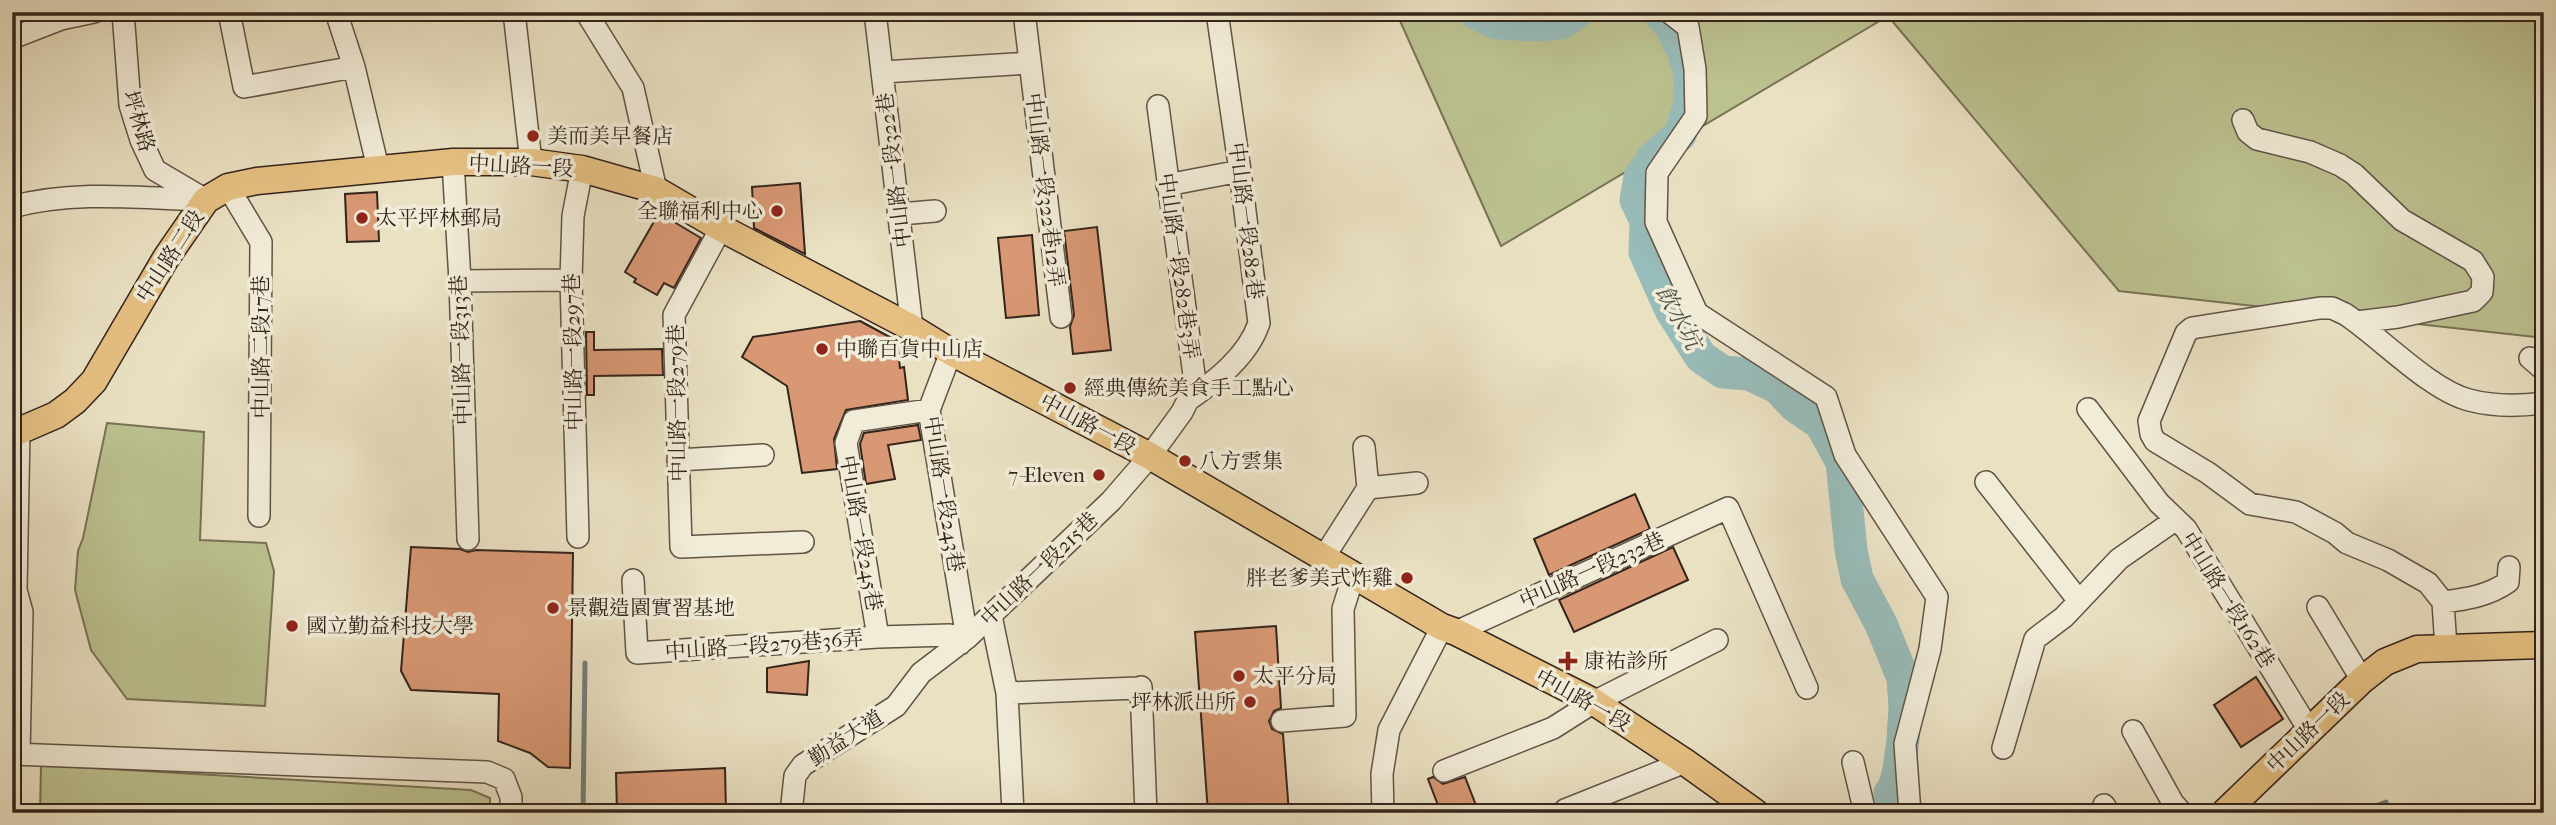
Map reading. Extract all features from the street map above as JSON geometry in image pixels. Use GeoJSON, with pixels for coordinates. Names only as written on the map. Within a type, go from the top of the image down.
{"type":"FeatureCollection","features":[{"type":"Feature","properties":{"kind":"main road","name":"中山路一段"},"geometry":{"type":"LineString","coordinates":[[379,167],[453,162],[531,162],[582,169],[656,190],[721,228],[912,328],[951,352],[1150,456],[1449,630],[1594,702],[1685,762],[1743,810]]}},
{"type":"Feature","properties":{"kind":"main road"},"geometry":{"type":"LineString","coordinates":[[217,193],[257,181],[379,167]]}},
{"type":"Feature","properties":{"kind":"main road","name":"中山路二段"},"geometry":{"type":"LineString","coordinates":[[16,431],[56,415],[75,401],[94,381],[166,258],[217,193]]}},
{"type":"Feature","properties":{"kind":"main road","name":"中山路一段"},"geometry":{"type":"LineString","coordinates":[[2224,813],[2362,680],[2385,662],[2417,649],[2544,645]]}},
{"type":"Feature","properties":{"kind":"street"},"geometry":{"type":"LineString","coordinates":[[12,38],[61,19],[94,12]]}},
{"type":"Feature","properties":{"kind":"street","name":"坪林路"},"geometry":{"type":"LineString","coordinates":[[123,12],[130,105],[155,170],[217,193]]}},
{"type":"Feature","properties":{"kind":"street"},"geometry":{"type":"LineString","coordinates":[[229,12],[244,87],[354,67]]}},
{"type":"Feature","properties":{"kind":"street"},"geometry":{"type":"LineString","coordinates":[[336,12],[354,67],[379,167]]}},
{"type":"Feature","properties":{"kind":"street"},"geometry":{"type":"LineString","coordinates":[[514,12],[531,162]]}},
{"type":"Feature","properties":{"kind":"street"},"geometry":{"type":"LineString","coordinates":[[586,12],[633,88],[656,190]]}},
{"type":"Feature","properties":{"kind":"street","name":"中山路一段322巷"},"geometry":{"type":"LineString","coordinates":[[876,12],[912,328]]}},
{"type":"Feature","properties":{"kind":"street","name":"中山路一段322巷12弄"},"geometry":{"type":"LineString","coordinates":[[1024,12],[1061,317]]}},
{"type":"Feature","properties":{"kind":"street","name":"中山路一段282巷"},"geometry":{"type":"LineString","coordinates":[[1188,400],[1208,387],[1253,342],[1259,323],[1217,12]]}},
{"type":"Feature","properties":{"kind":"street"},"geometry":{"type":"LineString","coordinates":[[1669,12],[1688,27],[1695,69],[1696,116],[1657,173],[1656,222],[1697,313],[1826,397],[1845,455],[1937,597],[1930,649],[1905,744],[1910,813]]}},
{"type":"Feature","properties":{"kind":"street","name":"中山路一段322巷12弄"},"geometry":{"type":"LineString","coordinates":[[883,72],[1030,63]]}},
{"type":"Feature","properties":{"kind":"street","name":"中山路一段282巷3弄"},"geometry":{"type":"LineString","coordinates":[[1150,456],[1188,400],[1194,375],[1158,106]]}},
{"type":"Feature","properties":{"kind":"street"},"geometry":{"type":"LineString","coordinates":[[2243,120],[2248,132],[2258,139],[2326,157],[2354,174],[2402,220],[2473,261],[2483,277],[2482,292],[2473,301],[2398,317],[2357,322]]}},
{"type":"Feature","properties":{"kind":"street","name":"中山路一段313巷"},"geometry":{"type":"LineString","coordinates":[[453,162],[460,281],[468,539]]}},
{"type":"Feature","properties":{"kind":"street","name":"中山路一段297巷"},"geometry":{"type":"LineString","coordinates":[[578,537],[571,280],[573,216],[582,169]]}},
{"type":"Feature","properties":{"kind":"street"},"geometry":{"type":"LineString","coordinates":[[1167,185],[1240,171]]}},
{"type":"Feature","properties":{"kind":"street"},"geometry":{"type":"LineString","coordinates":[[12,207],[36,200],[217,193]]}},
{"type":"Feature","properties":{"kind":"street","name":"中山路二段17巷"},"geometry":{"type":"LineString","coordinates":[[217,193],[261,242],[259,516]]}},
{"type":"Feature","properties":{"kind":"street"},"geometry":{"type":"LineString","coordinates":[[900,214],[935,211]]}},
{"type":"Feature","properties":{"kind":"street","name":"中山路一段279巷"},"geometry":{"type":"LineString","coordinates":[[721,228],[674,315],[681,547],[803,542]]}},
{"type":"Feature","properties":{"kind":"street"},"geometry":{"type":"LineString","coordinates":[[460,281],[571,280]]}},
{"type":"Feature","properties":{"kind":"street"},"geometry":{"type":"LineString","coordinates":[[2446,648],[2443,602],[2428,583],[2388,560],[2347,543],[2310,518],[2284,508],[2250,504],[2208,473],[2155,441],[2149,421],[2186,333],[2192,328],[2332,308],[2357,322],[2441,387],[2466,400],[2487,404],[2544,403]]}},
{"type":"Feature","properties":{"kind":"street","name":"中山路一段243巷"},"geometry":{"type":"LineString","coordinates":[[951,352],[929,410],[963,641]]}},
{"type":"Feature","properties":{"kind":"street","name":"中山路一段162巷"},"geometry":{"type":"LineString","coordinates":[[2088,409],[2159,503],[2186,529],[2202,552],[2309,730]]}},
{"type":"Feature","properties":{"kind":"street","name":"中山路一段245巷"},"geometry":{"type":"LineString","coordinates":[[878,637],[845,443],[854,421],[929,410]]}},
{"type":"Feature","properties":{"kind":"street"},"geometry":{"type":"LineString","coordinates":[[16,431],[14,590],[22,612],[16,754],[77,757],[87,745],[111,745],[122,759],[487,772],[504,779],[511,797],[510,813]]}},
{"type":"Feature","properties":{"kind":"street"},"geometry":{"type":"LineString","coordinates":[[1324,557],[1368,488],[1364,447]]}},
{"type":"Feature","properties":{"kind":"street"},"geometry":{"type":"LineString","coordinates":[[678,460],[763,455]]}},
{"type":"Feature","properties":{"kind":"street","name":"中山路一段215巷"},"geometry":{"type":"LineString","coordinates":[[896,706],[921,673],[991,616],[1111,501],[1150,456]]}},
{"type":"Feature","properties":{"kind":"street"},"geometry":{"type":"LineString","coordinates":[[1986,482],[2079,601]]}},
{"type":"Feature","properties":{"kind":"street"},"geometry":{"type":"LineString","coordinates":[[1368,488],[1417,483]]}},
{"type":"Feature","properties":{"kind":"street","name":"中山路一段232巷"},"geometry":{"type":"LineString","coordinates":[[1449,630],[1728,508],[1807,688]]}},
{"type":"Feature","properties":{"kind":"street"},"geometry":{"type":"LineString","coordinates":[[2003,748],[2035,639],[2064,617],[2119,559],[2175,520]]}},
{"type":"Feature","properties":{"kind":"street"},"geometry":{"type":"LineString","coordinates":[[2443,602],[2473,598],[2494,591],[2508,582],[2509,567]]}},
{"type":"Feature","properties":{"kind":"street"},"geometry":{"type":"LineString","coordinates":[[1282,721],[1345,716],[1343,609],[1354,574]]}},
{"type":"Feature","properties":{"kind":"street","name":"中山路一段279巷36弄"},"geometry":{"type":"LineString","coordinates":[[633,580],[637,653],[878,637],[950,635],[963,641]]}},
{"type":"Feature","properties":{"kind":"street","name":"中山路一段"},"geometry":{"type":"LineString","coordinates":[[2318,607],[2362,680]]}},
{"type":"Feature","properties":{"kind":"street"},"geometry":{"type":"LineString","coordinates":[[991,616],[1007,693],[1013,813]]}},
{"type":"Feature","properties":{"kind":"street"},"geometry":{"type":"LineString","coordinates":[[1383,813],[1382,774],[1389,730],[1449,630]]}},
{"type":"Feature","properties":{"kind":"street"},"geometry":{"type":"LineString","coordinates":[[1444,771],[1553,728],[1594,702],[1717,640]]}},
{"type":"Feature","properties":{"kind":"street"},"geometry":{"type":"LineString","coordinates":[[1007,693],[1139,687],[1146,813]]}},
{"type":"Feature","properties":{"kind":"street","name":"勤益大道"},"geometry":{"type":"LineString","coordinates":[[791,813],[795,776],[803,765],[896,706]]}},
{"type":"Feature","properties":{"kind":"street"},"geometry":{"type":"LineString","coordinates":[[2133,731],[2173,803],[2182,813]]}},
{"type":"Feature","properties":{"kind":"street"},"geometry":{"type":"LineString","coordinates":[[1566,813],[1565,810],[1685,762]]}},
{"type":"Feature","properties":{"kind":"street"},"geometry":{"type":"LineString","coordinates":[[1853,762],[1865,813]]}},
{"type":"Feature","properties":{"kind":"green space"},"geometry":{"type":"Polygon","coordinates":[[[1396,12],[2544,12],[2544,338],[2119,291],[1888,16],[1501,246],[1396,12]]]}},
{"type":"Feature","properties":{"kind":"green space"},"geometry":{"type":"Polygon","coordinates":[[[107,423],[204,432],[200,540],[266,543],[274,571],[265,706],[127,699],[91,650],[75,590],[78,551],[107,423]]]}},
{"type":"Feature","properties":{"kind":"green space"},"geometry":{"type":"Polygon","coordinates":[[[41,765],[471,790],[490,798],[490,813],[40,813],[41,765]]]}},
{"type":"Feature","properties":{"kind":"building","name":"全聯福利中心"},"geometry":{"type":"Polygon","coordinates":[[[800,183],[805,254],[754,228],[752,187],[800,183]]]}},
{"type":"Feature","properties":{"kind":"building","name":"太平坪林郵局"},"geometry":{"type":"Polygon","coordinates":[[[377,192],[379,241],[347,242],[345,194],[377,192]]]}},
{"type":"Feature","properties":{"kind":"building"},"geometry":{"type":"Polygon","coordinates":[[[659,213],[701,238],[674,288],[664,283],[657,295],[634,282],[636,279],[625,272],[659,213]]]}},
{"type":"Feature","properties":{"kind":"building"},"geometry":{"type":"Polygon","coordinates":[[[1097,227],[1111,350],[1073,354],[1070,327],[1074,315],[1064,231],[1097,227]]]}},
{"type":"Feature","properties":{"kind":"building"},"geometry":{"type":"Polygon","coordinates":[[[1032,235],[1039,315],[1006,318],[998,238],[1032,235]]]}},
{"type":"Feature","properties":{"kind":"building"},"geometry":{"type":"Polygon","coordinates":[[[860,321],[897,341],[900,368],[904,367],[908,400],[846,410],[834,439],[837,469],[802,473],[787,386],[742,357],[753,337],[860,321]]]}},
{"type":"Feature","properties":{"kind":"building"},"geometry":{"type":"Polygon","coordinates":[[[586,332],[594,332],[594,350],[662,349],[663,375],[594,376],[594,395],[587,395],[586,332]]]}},
{"type":"Feature","properties":{"kind":"building"},"geometry":{"type":"Polygon","coordinates":[[[918,425],[921,440],[888,445],[895,479],[866,484],[860,444],[864,433],[918,425]]]}},
{"type":"Feature","properties":{"kind":"building"},"geometry":{"type":"Polygon","coordinates":[[[1635,494],[1650,529],[1549,575],[1534,539],[1635,494]]]}},
{"type":"Feature","properties":{"kind":"building"},"geometry":{"type":"Polygon","coordinates":[[[411,547],[460,549],[468,552],[573,553],[570,768],[548,767],[530,753],[498,741],[499,694],[411,690],[401,671],[411,547]]]}},
{"type":"Feature","properties":{"kind":"building"},"geometry":{"type":"Polygon","coordinates":[[[1673,547],[1688,580],[1574,632],[1559,600],[1673,547]]]}},
{"type":"Feature","properties":{"kind":"building","name":"太平分局"},"geometry":{"type":"Polygon","coordinates":[[[1276,626],[1281,708],[1274,711],[1269,721],[1272,729],[1283,734],[1289,813],[1208,813],[1195,632],[1276,626]]]}},
{"type":"Feature","properties":{"kind":"building"},"geometry":{"type":"Polygon","coordinates":[[[809,661],[807,695],[767,692],[767,668],[809,661]]]}},
{"type":"Feature","properties":{"kind":"building"},"geometry":{"type":"Polygon","coordinates":[[[2256,677],[2283,719],[2241,747],[2214,705],[2256,677]]]}},
{"type":"Feature","properties":{"kind":"building"},"geometry":{"type":"Polygon","coordinates":[[[725,768],[726,813],[617,813],[616,773],[725,768]]]}},
{"type":"Feature","properties":{"kind":"building"},"geometry":{"type":"Polygon","coordinates":[[[1433,777],[1443,784],[1465,777],[1479,813],[1441,813],[1428,779],[1433,777]]]}},
{"type":"Feature","properties":{"kind":"waterway","name":"飲水坑"},"geometry":{"type":"LineString","coordinates":[[1474,12],[1495,23],[1539,25],[1561,23],[1577,12]]}},
{"type":"Feature","properties":{"kind":"waterway","name":"飲水坑"},"geometry":{"type":"LineString","coordinates":[[1658,12],[1670,24],[1684,53],[1690,77],[1690,104],[1680,135],[1654,157],[1640,177],[1636,200],[1646,221],[1645,252],[1671,310],[1701,357],[1723,372],[1749,374],[1777,387],[1795,406],[1821,424],[1842,462],[1851,550],[1857,579],[1881,624],[1903,678],[1903,740],[1899,770],[1890,793],[1892,813]]}},
{"type":"Feature","properties":{"kind":"waterway"},"geometry":{"type":"LineString","coordinates":[[583,813],[585,663]]}},
{"type":"Feature","properties":{"kind":"waterway"},"geometry":{"type":"LineString","coordinates":[[2358,813],[2386,802]]}},
{"type":"Feature","properties":{"kind":"place","name":"美而美早餐店"},"geometry":{"type":"Point","coordinates":[533,136]}},
{"type":"Feature","properties":{"kind":"place","name":"全聯福利中心"},"geometry":{"type":"Point","coordinates":[777,211]}},
{"type":"Feature","properties":{"kind":"place","name":"太平坪林郵局"},"geometry":{"type":"Point","coordinates":[362,218]}},
{"type":"Feature","properties":{"kind":"place","name":"中聯百貨中山店"},"geometry":{"type":"Point","coordinates":[822,349]}},
{"type":"Feature","properties":{"kind":"place","name":"經典傳統美食手工點心"},"geometry":{"type":"Point","coordinates":[1070,388]}},
{"type":"Feature","properties":{"kind":"place","name":"八方雲集"},"geometry":{"type":"Point","coordinates":[1185,461]}},
{"type":"Feature","properties":{"kind":"place","name":"7-Eleven"},"geometry":{"type":"Point","coordinates":[1099,475]}},
{"type":"Feature","properties":{"kind":"place","name":"胖老爹美式炸雞"},"geometry":{"type":"Point","coordinates":[1407,578]}},
{"type":"Feature","properties":{"kind":"place","name":"景觀造園實習基地"},"geometry":{"type":"Point","coordinates":[553,608]}},
{"type":"Feature","properties":{"kind":"place","name":"國立勤益科技大學"},"geometry":{"type":"Point","coordinates":[292,626]}},
{"type":"Feature","properties":{"kind":"place","name":"康祐診所"},"geometry":{"type":"Point","coordinates":[1568,661]}},
{"type":"Feature","properties":{"kind":"place","name":"太平分局"},"geometry":{"type":"Point","coordinates":[1239,676]}},
{"type":"Feature","properties":{"kind":"place","name":"坪林派出所"},"geometry":{"type":"Point","coordinates":[1250,702]}}]}
